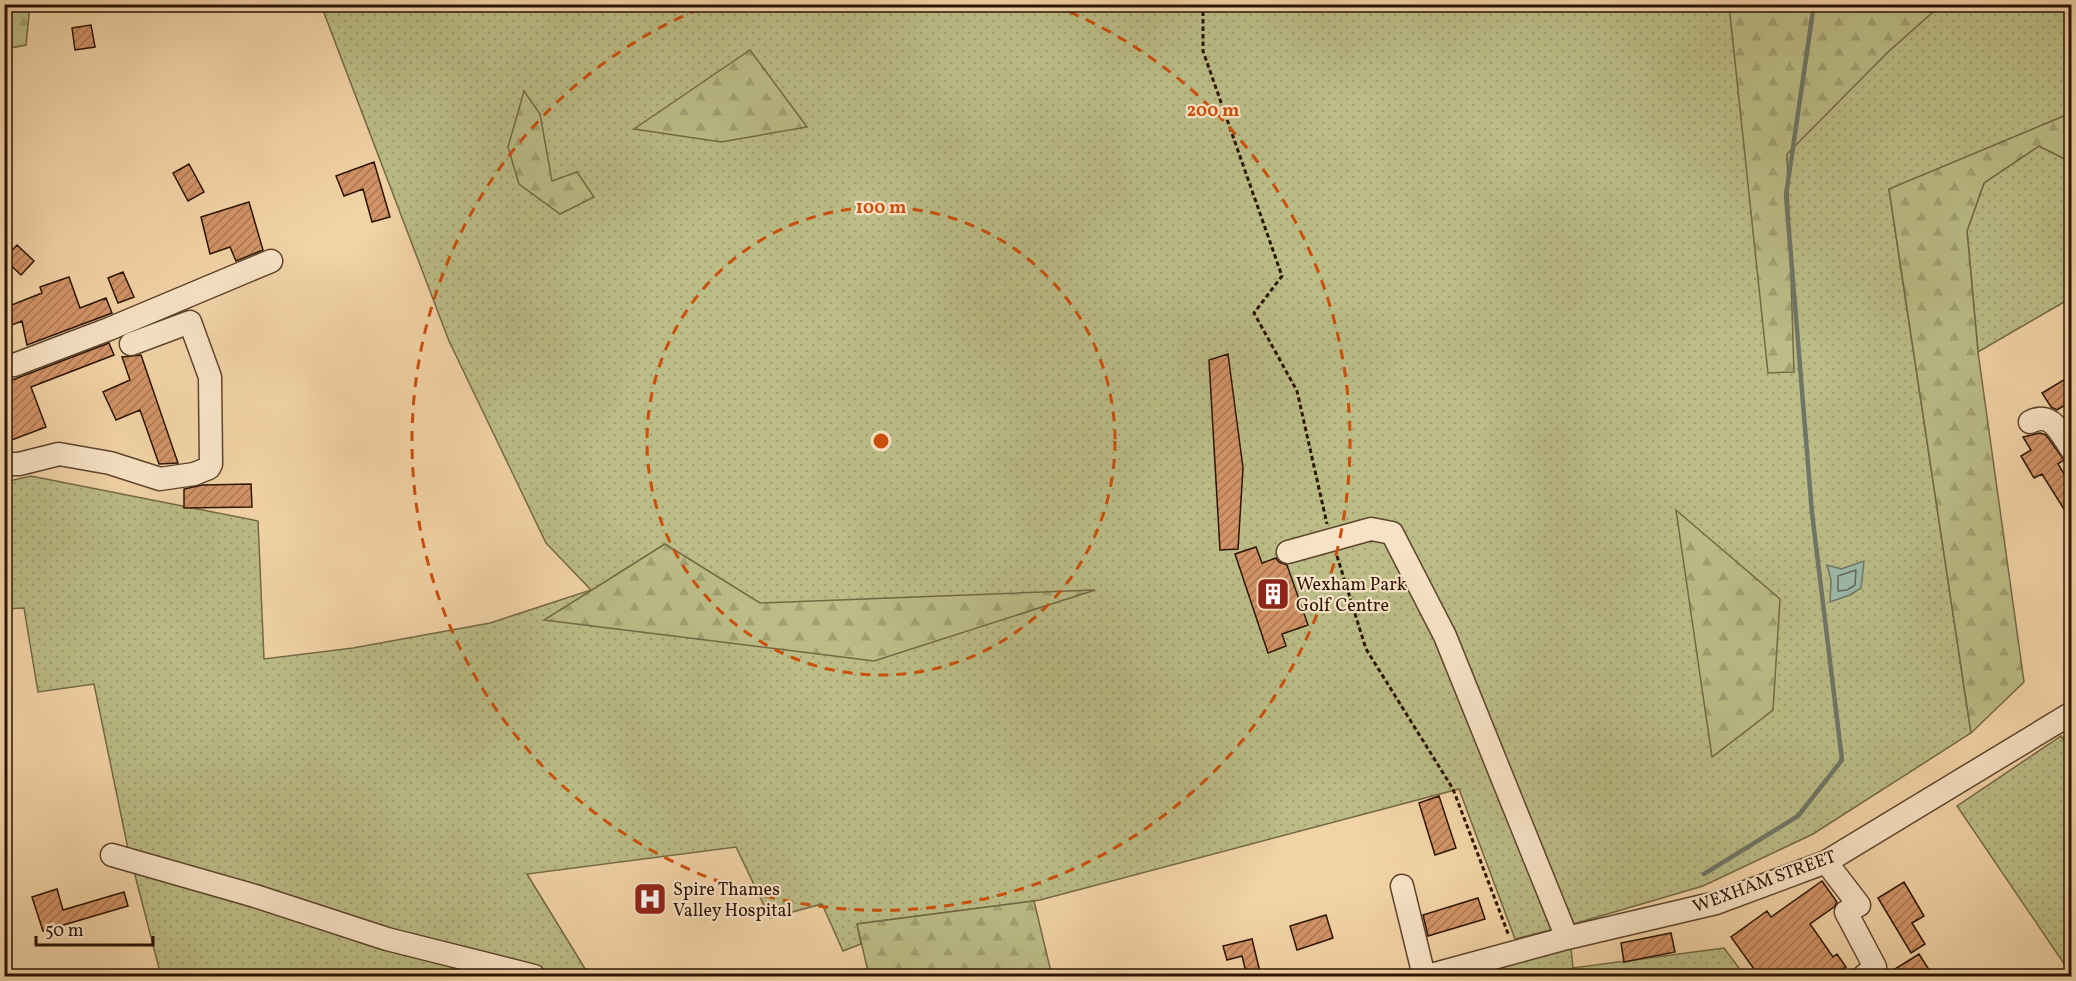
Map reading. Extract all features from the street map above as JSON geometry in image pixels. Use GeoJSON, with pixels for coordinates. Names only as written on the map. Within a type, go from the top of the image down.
{"type":"FeatureCollection","features":[{"type":"Feature","properties":{"kind":"street"},"geometry":{"type":"LineString","coordinates":[[4,365],[14,365],[109,329],[271,261]]}},
{"type":"Feature","properties":{"kind":"street"},"geometry":{"type":"LineString","coordinates":[[4,462],[19,465],[59,453],[110,464],[160,479],[194,474],[209,468],[211,464],[210,377],[190,322],[131,344]]}},
{"type":"Feature","properties":{"kind":"street"},"geometry":{"type":"LineString","coordinates":[[2030,422],[2041,417],[2049,420],[2072,450]]}},
{"type":"Feature","properties":{"kind":"street"},"geometry":{"type":"LineString","coordinates":[[1288,552],[1371,530],[1392,533],[1445,636],[1567,938]]}},
{"type":"Feature","properties":{"kind":"street","name":"WEXHAM STREET"},"geometry":{"type":"LineString","coordinates":[[1425,976],[1567,938],[1716,903],[1826,862],[2072,713]]}},
{"type":"Feature","properties":{"kind":"street"},"geometry":{"type":"LineString","coordinates":[[112,855],[255,896],[387,939],[534,976]]}},
{"type":"Feature","properties":{"kind":"street"},"geometry":{"type":"LineString","coordinates":[[1826,862],[1859,905],[1846,912],[1875,967],[1864,976]]}},
{"type":"Feature","properties":{"kind":"street"},"geometry":{"type":"LineString","coordinates":[[1402,886],[1425,976]]}},
{"type":"Feature","properties":{"kind":"path"},"geometry":{"type":"LineString","coordinates":[[1203,4],[1203,51],[1282,276],[1254,313],[1297,391],[1329,532]]}},
{"type":"Feature","properties":{"kind":"path"},"geometry":{"type":"LineString","coordinates":[[1336,553],[1366,649],[1453,789],[1515,952]]}},
{"type":"Feature","properties":{"kind":"green space"},"geometry":{"type":"Polygon","coordinates":[[[4,5],[30,5],[26,45],[5,49],[4,5]]]}},
{"type":"Feature","properties":{"kind":"green space","name":"Wexham Park Golf Centre"},"geometry":{"type":"Polygon","coordinates":[[[321,5],[2071,5],[2071,113],[1889,190],[1971,733],[1813,834],[1703,886],[1515,939],[1459,789],[1040,900],[857,924],[861,944],[843,951],[822,904],[770,918],[736,847],[527,874],[587,972],[559,976],[161,976],[127,844],[94,684],[38,692],[24,608],[5,609],[4,482],[31,476],[258,521],[264,659],[353,648],[490,623],[591,590],[546,543],[449,341],[321,5]]]}},
{"type":"Feature","properties":{"kind":"green space"},"geometry":{"type":"Polygon","coordinates":[[[1729,5],[1941,5],[1888,52],[1787,154],[1794,372],[1768,373],[1729,5]]]}},
{"type":"Feature","properties":{"kind":"green space"},"geometry":{"type":"Polygon","coordinates":[[[750,50],[807,127],[721,142],[634,129],[750,50]]]}},
{"type":"Feature","properties":{"kind":"green space"},"geometry":{"type":"Polygon","coordinates":[[[524,91],[540,114],[552,181],[577,172],[594,197],[560,214],[519,184],[508,147],[524,91]]]}},
{"type":"Feature","properties":{"kind":"green space"},"geometry":{"type":"Polygon","coordinates":[[[2071,113],[2071,162],[2039,146],[1984,183],[1967,231],[1978,352],[2024,682],[1971,733],[1889,189],[2071,113]]]}},
{"type":"Feature","properties":{"kind":"green space"},"geometry":{"type":"Polygon","coordinates":[[[2039,146],[2071,162],[2071,298],[1978,352],[1967,231],[1984,183],[2039,146]]]}},
{"type":"Feature","properties":{"kind":"green space"},"geometry":{"type":"Polygon","coordinates":[[[1676,510],[1780,599],[1773,710],[1712,757],[1676,510]]]}},
{"type":"Feature","properties":{"kind":"green space"},"geometry":{"type":"Polygon","coordinates":[[[665,544],[760,603],[1095,590],[874,661],[544,620],[665,544]]]}},
{"type":"Feature","properties":{"kind":"green space"},"geometry":{"type":"Polygon","coordinates":[[[2061,736],[2072,751],[2071,974],[1957,806],[2061,736]]]}},
{"type":"Feature","properties":{"kind":"green space"},"geometry":{"type":"Polygon","coordinates":[[[1034,901],[1052,976],[869,976],[857,924],[1034,901]]]}},
{"type":"Feature","properties":{"kind":"green space"},"geometry":{"type":"Polygon","coordinates":[[[1571,948],[1573,968],[1724,948],[1745,976],[1471,976],[1571,948]]]}},
{"type":"Feature","properties":{"kind":"water"},"geometry":{"type":"Polygon","coordinates":[[[1864,561],[1861,588],[1850,595],[1830,602],[1831,580],[1827,565],[1841,569],[1864,561]]]}},
{"type":"Feature","properties":{"kind":"building"},"geometry":{"type":"Polygon","coordinates":[[[91,25],[95,47],[75,50],[72,28],[91,25]]]}},
{"type":"Feature","properties":{"kind":"building"},"geometry":{"type":"Polygon","coordinates":[[[374,162],[390,217],[372,222],[363,189],[344,196],[336,176],[374,162]]]}},
{"type":"Feature","properties":{"kind":"building"},"geometry":{"type":"Polygon","coordinates":[[[189,164],[204,192],[188,201],[173,173],[189,164]]]}},
{"type":"Feature","properties":{"kind":"building"},"geometry":{"type":"Polygon","coordinates":[[[249,202],[263,250],[236,261],[230,247],[210,254],[201,217],[249,202]]]}},
{"type":"Feature","properties":{"kind":"building"},"geometry":{"type":"Polygon","coordinates":[[[17,245],[34,261],[21,275],[4,259],[17,245]]]}},
{"type":"Feature","properties":{"kind":"building"},"geometry":{"type":"Polygon","coordinates":[[[123,272],[134,297],[118,303],[108,278],[123,272]]]}},
{"type":"Feature","properties":{"kind":"building"},"geometry":{"type":"Polygon","coordinates":[[[69,277],[80,308],[106,298],[112,313],[27,345],[22,321],[4,328],[4,308],[42,293],[40,287],[69,277]]]}},
{"type":"Feature","properties":{"kind":"building"},"geometry":{"type":"Polygon","coordinates":[[[109,343],[114,355],[31,387],[46,427],[4,443],[4,383],[109,343]]]}},
{"type":"Feature","properties":{"kind":"building"},"geometry":{"type":"Polygon","coordinates":[[[1228,354],[1243,468],[1238,549],[1220,550],[1209,360],[1228,354]]]}},
{"type":"Feature","properties":{"kind":"building"},"geometry":{"type":"Polygon","coordinates":[[[141,355],[178,463],[159,464],[140,410],[116,420],[103,392],[130,380],[122,357],[141,355]]]}},
{"type":"Feature","properties":{"kind":"building"},"geometry":{"type":"Polygon","coordinates":[[[2072,375],[2072,401],[2057,410],[2051,407],[2042,393],[2072,375]]]}},
{"type":"Feature","properties":{"kind":"building"},"geometry":{"type":"Polygon","coordinates":[[[2040,433],[2046,435],[2064,460],[2058,464],[2072,487],[2072,522],[2042,474],[2034,478],[2021,456],[2031,450],[2023,437],[2040,433]]]}},
{"type":"Feature","properties":{"kind":"building"},"geometry":{"type":"Polygon","coordinates":[[[251,484],[252,507],[184,508],[184,489],[203,485],[251,484]]]}},
{"type":"Feature","properties":{"kind":"building","name":"Wexham Park Golf Centre"},"geometry":{"type":"Polygon","coordinates":[[[1256,547],[1262,563],[1276,558],[1287,565],[1308,625],[1282,634],[1286,646],[1268,653],[1235,554],[1256,547]]]}},
{"type":"Feature","properties":{"kind":"building"},"geometry":{"type":"Polygon","coordinates":[[[1439,796],[1456,848],[1435,855],[1419,803],[1439,796]]]}},
{"type":"Feature","properties":{"kind":"building"},"geometry":{"type":"Polygon","coordinates":[[[1822,881],[1837,902],[1834,907],[1810,924],[1833,957],[1837,954],[1846,967],[1832,976],[1759,976],[1731,937],[1767,911],[1771,917],[1822,881]]]}},
{"type":"Feature","properties":{"kind":"building"},"geometry":{"type":"Polygon","coordinates":[[[1904,882],[1924,916],[1912,923],[1925,944],[1911,953],[1878,898],[1904,882]]]}},
{"type":"Feature","properties":{"kind":"building"},"geometry":{"type":"Polygon","coordinates":[[[57,889],[63,910],[124,892],[128,906],[43,931],[32,897],[57,889]]]}},
{"type":"Feature","properties":{"kind":"building"},"geometry":{"type":"Polygon","coordinates":[[[1478,898],[1485,919],[1428,936],[1423,915],[1478,898]]]}},
{"type":"Feature","properties":{"kind":"building"},"geometry":{"type":"Polygon","coordinates":[[[1326,915],[1333,938],[1297,950],[1290,926],[1326,915]]]}},
{"type":"Feature","properties":{"kind":"building"},"geometry":{"type":"Polygon","coordinates":[[[1671,933],[1675,952],[1624,962],[1621,943],[1671,933]]]}},
{"type":"Feature","properties":{"kind":"building"},"geometry":{"type":"Polygon","coordinates":[[[1252,939],[1261,976],[1247,976],[1242,956],[1227,960],[1223,946],[1252,939]]]}},
{"type":"Feature","properties":{"kind":"building"},"geometry":{"type":"Polygon","coordinates":[[[1919,954],[1933,976],[1884,976],[1887,974],[1919,954]]]}},
{"type":"Feature","properties":{"kind":"waterway"},"geometry":{"type":"LineString","coordinates":[[1704,874],[1798,816],[1842,760],[1812,513],[1786,195],[1814,4]]}},
{"type":"Feature","properties":{"kind":"place","name":"Wexham Park Golf Centre"},"geometry":{"type":"Point","coordinates":[1273,594]}},
{"type":"Feature","properties":{"kind":"place","name":"Spire Thames Valley Hospital"},"geometry":{"type":"Point","coordinates":[650,899]}}]}
